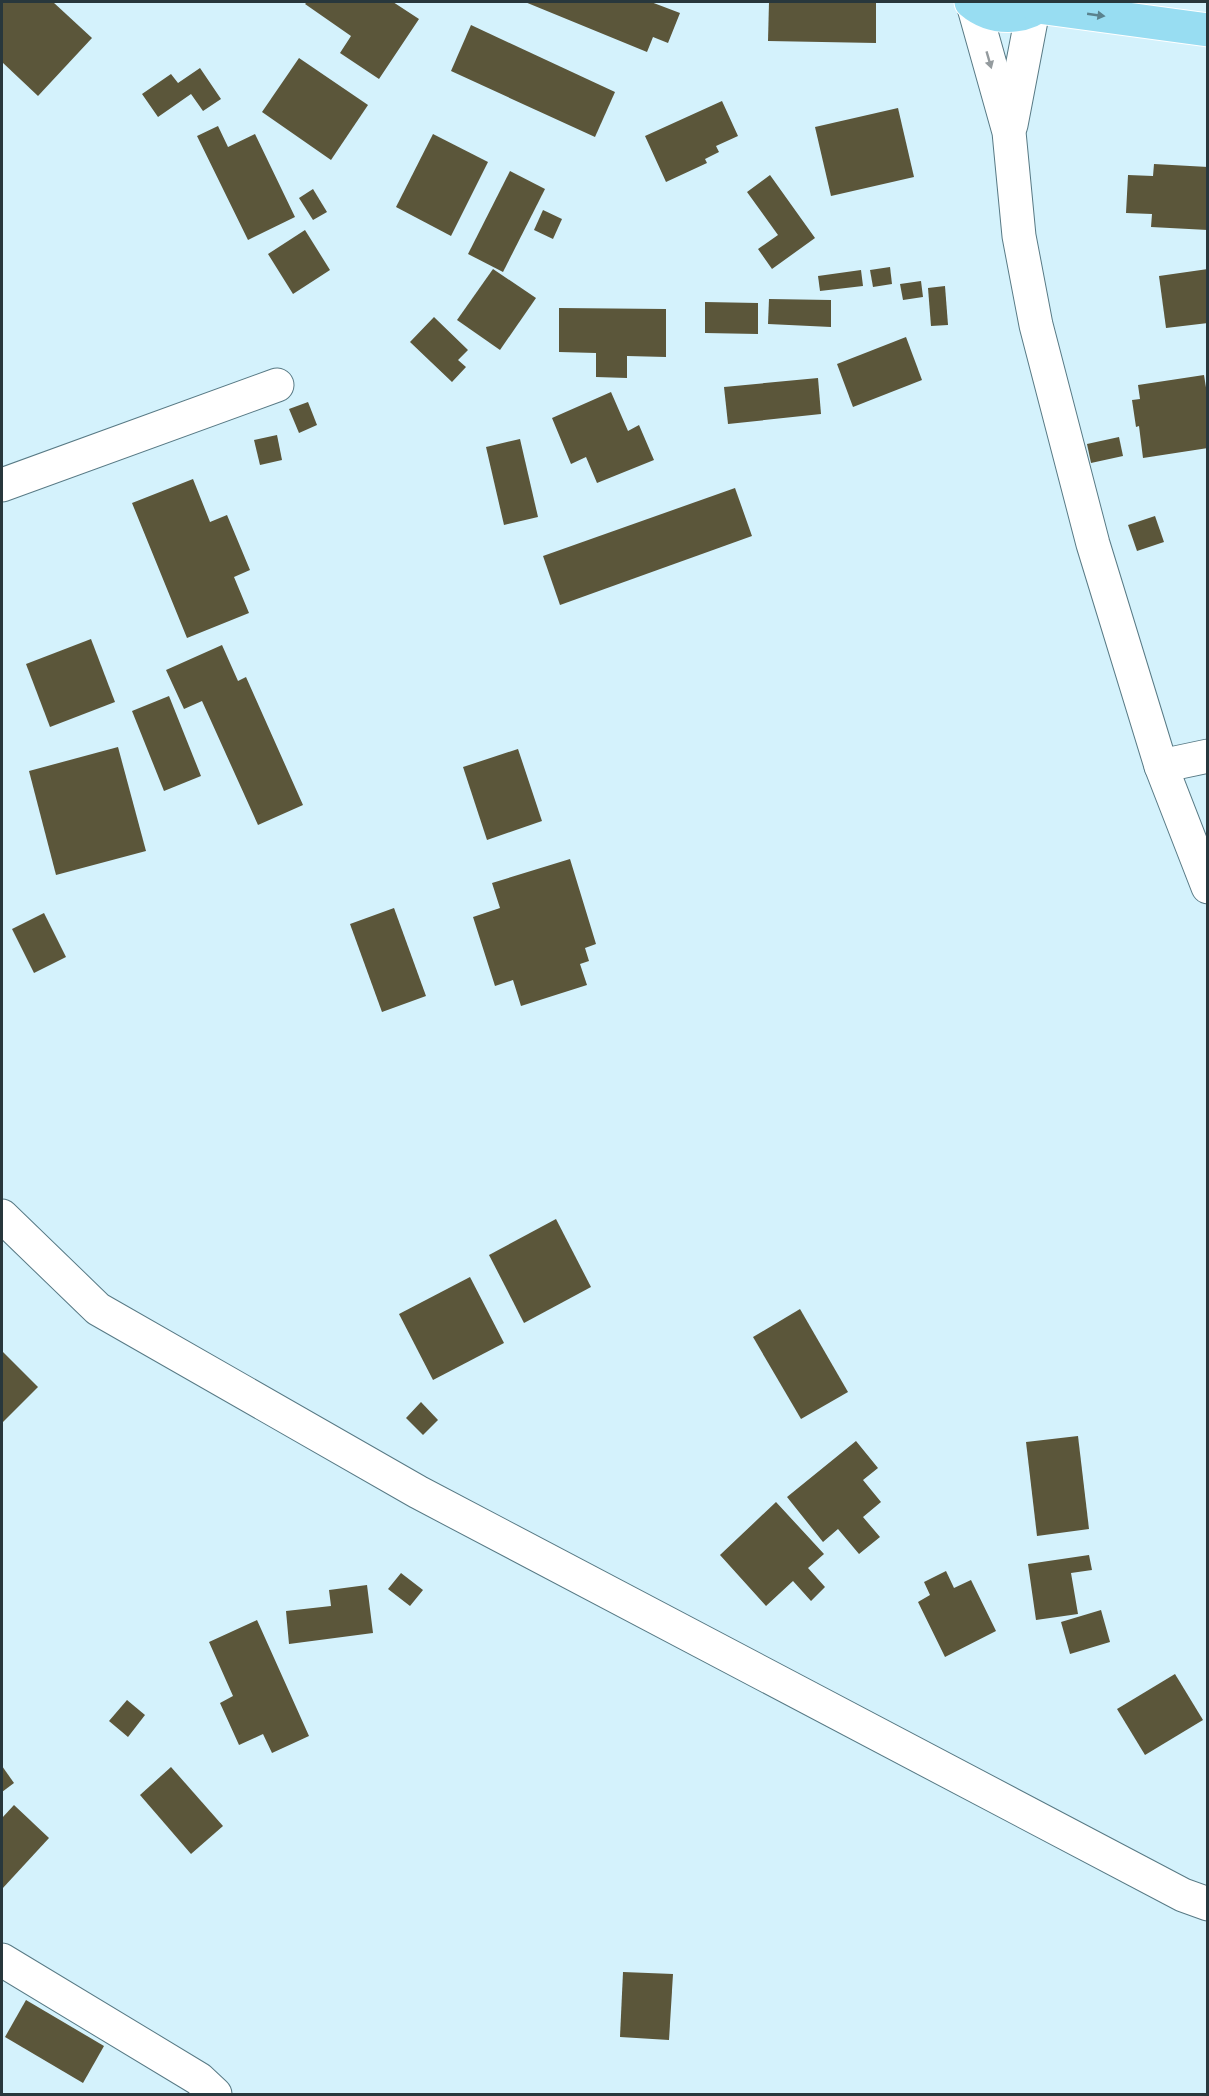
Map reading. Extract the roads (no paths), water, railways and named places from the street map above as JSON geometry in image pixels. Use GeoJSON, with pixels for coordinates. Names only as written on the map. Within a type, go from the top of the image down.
{"type":"FeatureCollection","features":[{"type":"Feature","properties":{"kind":"main road"},"geometry":{"type":"LineString","coordinates":[[972,3],[996,14],[1008,16],[1038,6],[1208,30]]}},
{"type":"Feature","properties":{"kind":"street"},"geometry":{"type":"LineString","coordinates":[[972,3],[1009,132],[1019,236],[1036,325],[1093,544],[1161,766],[1208,887]]}},
{"type":"Feature","properties":{"kind":"street"},"geometry":{"type":"LineString","coordinates":[[1009,132],[1038,6]]}},
{"type":"Feature","properties":{"kind":"street"},"geometry":{"type":"LineString","coordinates":[[2,485],[277,385]]}},
{"type":"Feature","properties":{"kind":"street"},"geometry":{"type":"LineString","coordinates":[[1161,766],[1208,756]]}},
{"type":"Feature","properties":{"kind":"street"},"geometry":{"type":"LineString","coordinates":[[2,1216],[98,1309],[417,1492],[1162,1885],[1208,1904]]}},
{"type":"Feature","properties":{"kind":"street"},"geometry":{"type":"LineString","coordinates":[[2,1960],[199,2079],[215,2094]]}}]}
